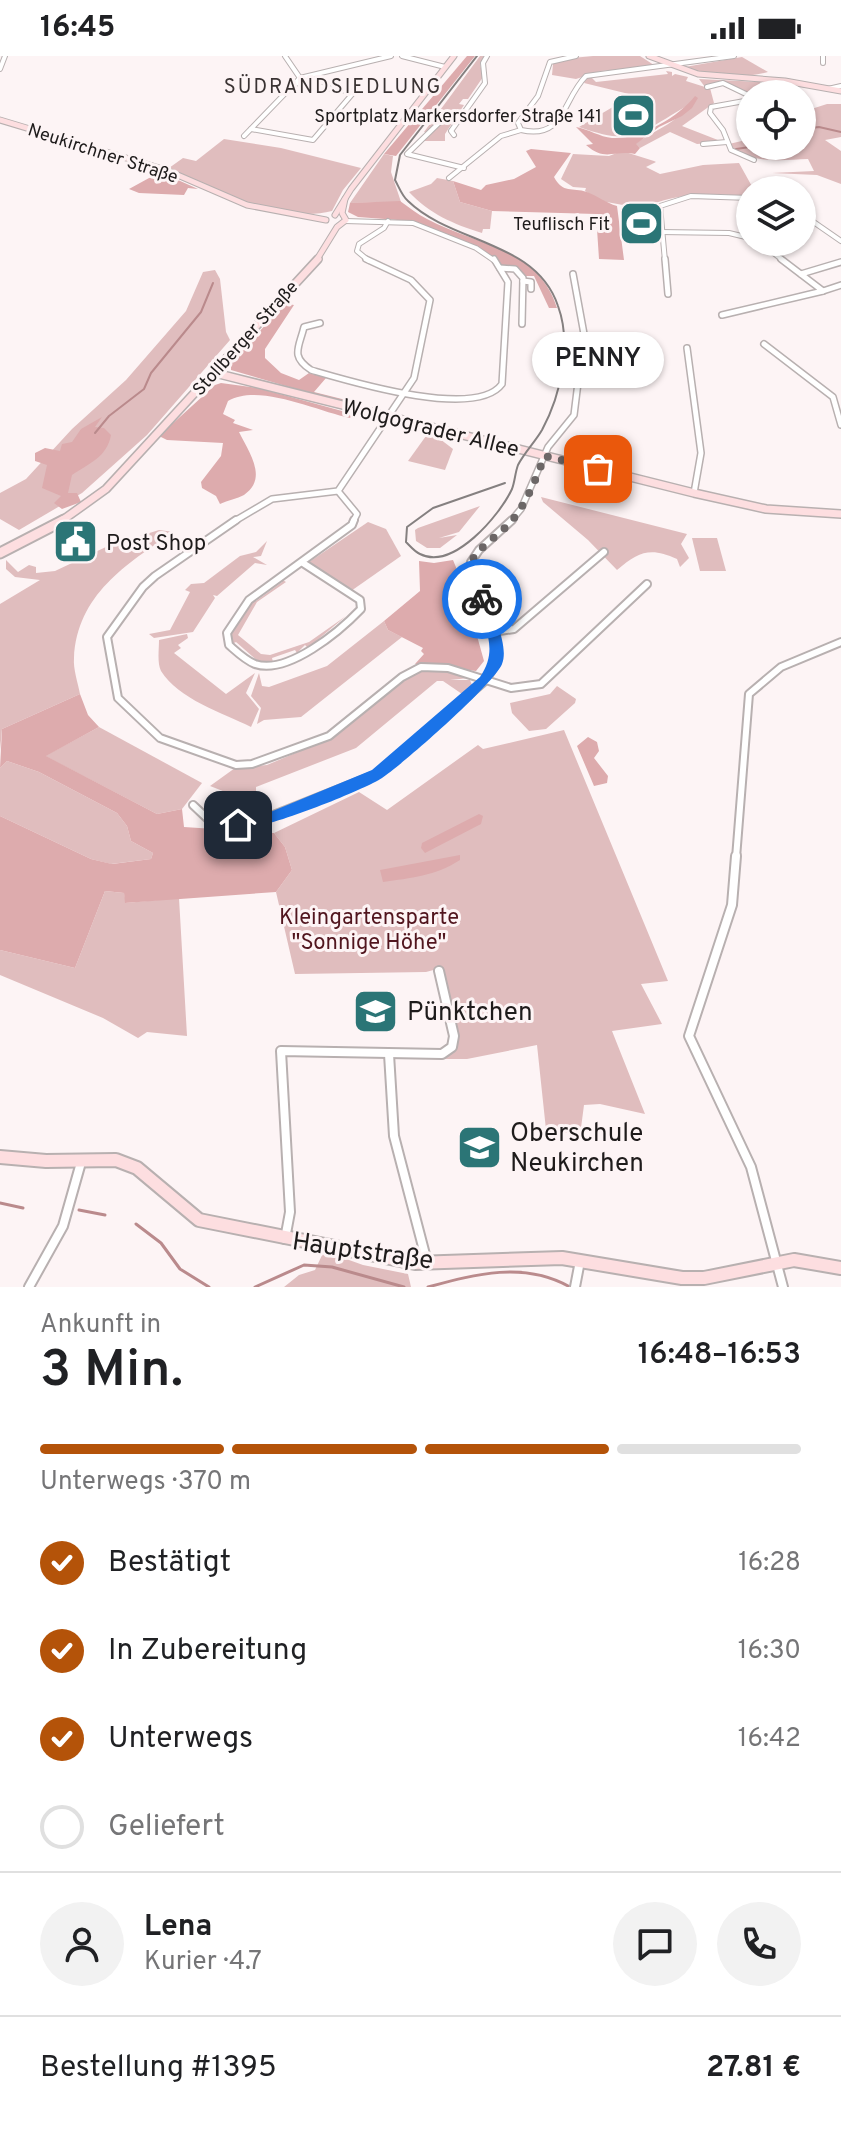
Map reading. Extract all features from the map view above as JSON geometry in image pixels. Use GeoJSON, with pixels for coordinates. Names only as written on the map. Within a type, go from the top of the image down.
{"type":"FeatureCollection","features":[{"type":"Feature","properties":{"kind":"main road","name":"Stollberger Straße"},"geometry":{"type":"LineString","coordinates":[[0,553],[92,502],[215,373],[318,259],[332,237],[345,199],[454,56]]}},
{"type":"Feature","properties":{"kind":"main road","name":"Stollberger Straße"},"geometry":{"type":"LineString","coordinates":[[446,66],[461,56]]}},
{"type":"Feature","properties":{"kind":"main road"},"geometry":{"type":"LineString","coordinates":[[649,56],[667,67],[701,76],[754,80]]}},
{"type":"Feature","properties":{"kind":"main road"},"geometry":{"type":"LineString","coordinates":[[816,87],[841,88]]}},
{"type":"Feature","properties":{"kind":"main road","name":"Neukirchner Straße"},"geometry":{"type":"LineString","coordinates":[[0,120],[166,170],[225,198],[296,216],[336,219]]}},
{"type":"Feature","properties":{"kind":"main road","name":"Wolgograder Allee"},"geometry":{"type":"LineString","coordinates":[[215,373],[694,493],[766,509],[841,514]]}},
{"type":"Feature","properties":{"kind":"main road","name":"Hauptstraße"},"geometry":{"type":"LineString","coordinates":[[0,1157],[46,1161],[116,1160],[137,1168],[199,1220],[404,1262],[542,1257],[682,1278],[704,1278],[778,1262],[815,1262],[841,1268]]}},
{"type":"Feature","properties":{"kind":"street"},"geometry":{"type":"LineString","coordinates":[[0,69],[5,56]]}},
{"type":"Feature","properties":{"kind":"street"},"geometry":{"type":"LineString","coordinates":[[285,56],[300,78]]}},
{"type":"Feature","properties":{"kind":"street"},"geometry":{"type":"LineString","coordinates":[[244,136],[300,78],[391,56]]}},
{"type":"Feature","properties":{"kind":"street"},"geometry":{"type":"LineString","coordinates":[[402,56],[446,66]]}},
{"type":"Feature","properties":{"kind":"street"},"geometry":{"type":"LineString","coordinates":[[454,135],[451,131],[485,83],[483,63],[487,56]]}},
{"type":"Feature","properties":{"kind":"street"},"geometry":{"type":"LineString","coordinates":[[521,130],[518,123],[538,96],[550,62],[576,56]]}},
{"type":"Feature","properties":{"kind":"street"},"geometry":{"type":"LineString","coordinates":[[449,178],[501,136],[521,130],[540,133],[548,130],[566,110],[580,81],[586,76],[734,56]]}},
{"type":"Feature","properties":{"kind":"street"},"geometry":{"type":"LineString","coordinates":[[823,56],[823,63]]}},
{"type":"Feature","properties":{"kind":"street"},"geometry":{"type":"LineString","coordinates":[[251,129],[313,140],[354,92],[295,83]]}},
{"type":"Feature","properties":{"kind":"street"},"geometry":{"type":"LineString","coordinates":[[707,87],[723,83],[736,90]]}},
{"type":"Feature","properties":{"kind":"street"},"geometry":{"type":"LineString","coordinates":[[736,101],[711,107],[710,113],[736,154]]}},
{"type":"Feature","properties":{"kind":"street"},"geometry":{"type":"LineString","coordinates":[[464,115],[443,119],[407,154],[464,168]]}},
{"type":"Feature","properties":{"kind":"street"},"geometry":{"type":"LineString","coordinates":[[703,144],[727,142]]}},
{"type":"Feature","properties":{"kind":"street"},"geometry":{"type":"LineString","coordinates":[[668,294],[660,206],[669,200],[696,196],[736,197]]}},
{"type":"Feature","properties":{"kind":"street"},"geometry":{"type":"LineString","coordinates":[[320,323],[304,327],[297,356],[301,365],[330,376],[404,393],[473,399],[494,394],[502,384],[508,282],[487,254],[413,223],[336,219]]}},
{"type":"Feature","properties":{"kind":"street"},"geometry":{"type":"LineString","coordinates":[[388,221],[384,228],[359,244],[357,249],[359,255],[413,279],[430,300],[414,378],[338,491],[321,496],[274,497],[263,502],[143,587],[107,637],[118,698],[160,738],[236,765],[252,764],[329,736],[402,677],[421,667],[448,668],[521,689],[541,684],[647,584]]}},
{"type":"Feature","properties":{"kind":"street"},"geometry":{"type":"LineString","coordinates":[[816,224],[841,241]]}},
{"type":"Feature","properties":{"kind":"street"},"geometry":{"type":"LineString","coordinates":[[660,232],[736,235]]}},
{"type":"Feature","properties":{"kind":"street"},"geometry":{"type":"LineString","coordinates":[[777,256],[823,291]]}},
{"type":"Feature","properties":{"kind":"street"},"geometry":{"type":"LineString","coordinates":[[801,274],[841,262]]}},
{"type":"Feature","properties":{"kind":"street"},"geometry":{"type":"LineString","coordinates":[[500,268],[519,271],[523,281],[522,324]]}},
{"type":"Feature","properties":{"kind":"street"},"geometry":{"type":"LineString","coordinates":[[193,805],[211,822],[238,825],[269,818],[364,781],[386,768],[485,681],[497,662],[493,632],[471,562],[479,550],[521,509],[545,456],[574,415],[584,334],[573,274]]}},
{"type":"Feature","properties":{"kind":"street"},"geometry":{"type":"LineString","coordinates":[[523,281],[531,282],[531,289]]}},
{"type":"Feature","properties":{"kind":"street"},"geometry":{"type":"LineString","coordinates":[[722,315],[841,285]]}},
{"type":"Feature","properties":{"kind":"street"},"geometry":{"type":"LineString","coordinates":[[764,344],[833,397],[841,425]]}},
{"type":"Feature","properties":{"kind":"street"},"geometry":{"type":"LineString","coordinates":[[687,348],[701,453],[694,493]]}},
{"type":"Feature","properties":{"kind":"street"},"geometry":{"type":"LineString","coordinates":[[303,563],[360,600],[361,609],[312,649],[273,665],[251,662],[229,645],[227,633],[249,600],[303,563],[356,520],[357,514],[338,491]]}},
{"type":"Feature","properties":{"kind":"street"},"geometry":{"type":"LineString","coordinates":[[493,632],[514,629],[604,552]]}},
{"type":"Feature","properties":{"kind":"street"},"geometry":{"type":"LineString","coordinates":[[783,1287],[751,1167],[689,1036],[732,905],[749,694],[781,667],[841,642]]}},
{"type":"Feature","properties":{"kind":"street"},"geometry":{"type":"LineString","coordinates":[[285,1239],[290,1212],[281,1051],[442,1054],[452,1047],[454,1036],[439,971]]}},
{"type":"Feature","properties":{"kind":"street"},"geometry":{"type":"LineString","coordinates":[[389,1054],[394,1136],[427,1263]]}},
{"type":"Feature","properties":{"kind":"street"},"geometry":{"type":"LineString","coordinates":[[29,1287],[48,1261],[69,1214],[82,1159]]}},
{"type":"Feature","properties":{"kind":"street"},"geometry":{"type":"LineString","coordinates":[[576,1286],[580,1261]]}},
{"type":"Feature","properties":{"kind":"green space"},"geometry":{"type":"Polygon","coordinates":[[[480,56],[484,56],[480,64],[483,77],[468,99],[463,99],[459,104],[464,105],[445,134],[445,141],[419,141],[431,134],[424,132],[480,56]]]}},
{"type":"Feature","properties":{"kind":"green space"},"geometry":{"type":"Polygon","coordinates":[[[640,56],[657,67],[601,71],[576,79],[552,75],[553,64],[562,59],[640,56]]]}},
{"type":"Feature","properties":{"kind":"green space"},"geometry":{"type":"Polygon","coordinates":[[[742,57],[768,72],[723,76],[679,68],[742,57]]]}},
{"type":"Feature","properties":{"kind":"green space","name":"Sportplatz Markersdorfer Straße 141"},"geometry":{"type":"Polygon","coordinates":[[[666,71],[672,72],[672,76],[688,77],[686,81],[705,87],[699,79],[736,81],[736,87],[727,83],[710,88],[714,103],[682,126],[723,142],[697,144],[670,132],[640,148],[635,144],[671,122],[687,106],[636,134],[613,136],[579,127],[633,95],[584,83],[587,78],[591,77],[596,82],[668,74],[666,71]]]}},
{"type":"Feature","properties":{"kind":"green space"},"geometry":{"type":"Polygon","coordinates":[[[841,104],[841,137],[825,140],[841,151],[841,184],[817,175],[772,173],[814,171],[808,160],[816,160],[816,108],[841,104]]]}},
{"type":"Feature","properties":{"kind":"green space"},"geometry":{"type":"Polygon","coordinates":[[[224,139],[281,148],[361,168],[343,190],[332,211],[312,214],[291,213],[248,203],[169,168],[183,158],[196,161],[224,139]]]}},
{"type":"Feature","properties":{"kind":"green space"},"geometry":{"type":"Polygon","coordinates":[[[622,151],[656,162],[646,167],[660,174],[703,165],[739,163],[746,176],[736,176],[736,196],[685,196],[648,206],[648,212],[624,211],[623,205],[601,201],[585,191],[586,188],[573,187],[561,179],[573,154],[609,156],[622,151]]]}},
{"type":"Feature","properties":{"kind":"green space"},"geometry":{"type":"Polygon","coordinates":[[[384,154],[393,156],[391,172],[401,202],[350,203],[384,154]]]}},
{"type":"Feature","properties":{"kind":"green space"},"geometry":{"type":"Polygon","coordinates":[[[437,178],[453,181],[460,202],[492,211],[490,229],[483,229],[482,233],[452,222],[409,192],[431,184],[437,178]]]}},
{"type":"Feature","properties":{"kind":"green space"},"geometry":{"type":"Polygon","coordinates":[[[215,270],[220,279],[226,332],[230,340],[147,435],[82,493],[19,530],[0,519],[0,493],[26,479],[72,429],[126,380],[186,311],[203,272],[215,270]]]}},
{"type":"Feature","properties":{"kind":"green space"},"geometry":{"type":"Polygon","coordinates":[[[426,436],[440,439],[453,449],[445,470],[408,461],[426,436]]]}},
{"type":"Feature","properties":{"kind":"green space"},"geometry":{"type":"Polygon","coordinates":[[[541,497],[687,534],[681,544],[689,558],[680,567],[677,559],[668,555],[646,553],[617,570],[541,497]]]}},
{"type":"Feature","properties":{"kind":"green space"},"geometry":{"type":"Polygon","coordinates":[[[480,506],[459,532],[439,538],[457,535],[440,548],[427,548],[416,541],[415,530],[418,528],[480,506]]]}},
{"type":"Feature","properties":{"kind":"green space"},"geometry":{"type":"Polygon","coordinates":[[[368,522],[386,529],[401,556],[351,591],[309,562],[368,522]]]}},
{"type":"Feature","properties":{"kind":"green space"},"geometry":{"type":"Polygon","coordinates":[[[159,530],[174,532],[107,583],[84,616],[74,658],[80,694],[2,729],[0,751],[0,604],[40,580],[15,577],[6,569],[6,560],[18,572],[29,565],[36,567],[36,573],[55,571],[108,546],[159,530]]]}},
{"type":"Feature","properties":{"kind":"green space"},"geometry":{"type":"Polygon","coordinates":[[[692,538],[717,538],[726,571],[700,571],[692,538]]]}},
{"type":"Feature","properties":{"kind":"green space"},"geometry":{"type":"Polygon","coordinates":[[[267,541],[261,556],[253,557],[267,565],[255,563],[217,596],[213,595],[215,598],[193,632],[154,638],[149,634],[170,630],[190,592],[185,590],[191,584],[204,583],[240,556],[256,552],[267,541]]]}},
{"type":"Feature","properties":{"kind":"green space"},"geometry":{"type":"Polygon","coordinates":[[[281,579],[286,582],[257,602],[238,635],[261,654],[270,655],[309,642],[346,616],[308,648],[305,645],[297,653],[295,650],[272,658],[273,662],[259,662],[236,642],[232,644],[228,636],[246,613],[242,611],[254,599],[256,601],[282,582],[281,579]]]}},
{"type":"Feature","properties":{"kind":"green space"},"geometry":{"type":"Polygon","coordinates":[[[384,621],[388,630],[402,637],[301,717],[264,720],[257,724],[261,708],[251,696],[259,673],[262,686],[269,687],[327,666],[384,621]]]}},
{"type":"Feature","properties":{"kind":"green space"},"geometry":{"type":"Polygon","coordinates":[[[187,634],[188,638],[178,645],[181,648],[174,653],[226,694],[255,673],[246,693],[259,709],[251,727],[178,690],[161,671],[159,640],[187,634]]]}},
{"type":"Feature","properties":{"kind":"green space"},"geometry":{"type":"Polygon","coordinates":[[[427,669],[439,669],[469,678],[450,680],[470,680],[472,685],[462,694],[443,681],[437,681],[356,748],[256,787],[256,791],[233,795],[210,786],[235,768],[267,765],[336,736],[403,678],[427,669]]]}},
{"type":"Feature","properties":{"kind":"green space"},"geometry":{"type":"Polygon","coordinates":[[[557,686],[576,699],[575,703],[546,729],[529,731],[512,713],[510,703],[550,694],[557,686]]]}},
{"type":"Feature","properties":{"kind":"green space"},"geometry":{"type":"Polygon","coordinates":[[[99,727],[202,783],[182,809],[157,814],[45,756],[99,727]]]}},
{"type":"Feature","properties":{"kind":"green space","name":"Kleingartensparte \"Sonnige Höhe\""},"geometry":{"type":"Polygon","coordinates":[[[564,730],[668,981],[641,984],[662,1024],[612,1031],[645,1114],[600,1104],[584,1105],[581,1128],[547,1139],[537,1045],[467,1059],[435,1059],[453,1049],[459,1038],[441,968],[426,972],[295,974],[276,892],[292,870],[285,847],[274,833],[359,792],[387,810],[478,745],[483,749],[564,730]]]}},
{"type":"Feature","properties":{"kind":"green space"},"geometry":{"type":"Polygon","coordinates":[[[7,761],[39,772],[117,813],[127,826],[131,841],[153,853],[151,859],[111,864],[91,859],[0,816],[0,768],[7,761]]]}},
{"type":"Feature","properties":{"kind":"green space"},"geometry":{"type":"Polygon","coordinates":[[[105,891],[124,893],[126,903],[179,898],[187,1036],[147,1032],[138,1038],[103,1018],[0,975],[0,950],[75,968],[105,891]]]}},
{"type":"Feature","properties":{"kind":"green space"},"geometry":{"type":"Polygon","coordinates":[[[324,1251],[363,1265],[408,1274],[411,1287],[284,1287],[299,1275],[315,1270],[324,1251]]]}},
{"type":"Feature","properties":{"kind":"shaded area"},"geometry":{"type":"Polygon","coordinates":[[[467,56],[475,56],[396,156],[384,154],[467,56]]]}},
{"type":"Feature","properties":{"kind":"shaded area"},"geometry":{"type":"Polygon","coordinates":[[[695,96],[698,98],[692,108],[636,144],[640,148],[635,154],[599,153],[586,145],[593,144],[576,127],[603,136],[623,138],[669,119],[695,96]]]}},
{"type":"Feature","properties":{"kind":"shaded area"},"geometry":{"type":"Polygon","coordinates":[[[526,151],[571,153],[554,177],[557,182],[564,188],[587,192],[617,206],[624,260],[599,259],[596,214],[492,211],[460,202],[453,181],[481,190],[486,185],[514,179],[536,167],[526,151]]]}},
{"type":"Feature","properties":{"kind":"shaded area"},"geometry":{"type":"Polygon","coordinates":[[[160,172],[198,189],[188,188],[184,195],[139,193],[129,189],[160,172]]]}},
{"type":"Feature","properties":{"kind":"shaded area"},"geometry":{"type":"Polygon","coordinates":[[[400,201],[427,219],[521,260],[536,272],[548,288],[557,308],[549,308],[534,276],[525,276],[514,266],[501,265],[479,248],[411,221],[358,217],[348,212],[350,203],[400,201]]]}},
{"type":"Feature","properties":{"kind":"shaded area"},"geometry":{"type":"Polygon","coordinates":[[[281,303],[294,305],[265,349],[265,358],[281,373],[299,380],[309,373],[326,378],[314,392],[350,401],[348,404],[231,370],[231,362],[270,320],[281,303]]]}},
{"type":"Feature","properties":{"kind":"shaded area"},"geometry":{"type":"Polygon","coordinates":[[[221,383],[258,388],[353,414],[350,418],[288,400],[255,395],[228,401],[223,414],[235,420],[233,423],[253,430],[239,432],[256,473],[255,481],[244,495],[220,504],[216,496],[202,488],[201,482],[221,456],[223,443],[167,440],[159,436],[221,383]]]}},
{"type":"Feature","properties":{"kind":"shaded area"},"geometry":{"type":"Polygon","coordinates":[[[102,417],[95,427],[104,428],[111,435],[109,443],[97,459],[72,475],[68,493],[77,493],[81,502],[62,509],[54,503],[61,496],[42,488],[47,465],[35,461],[35,453],[45,448],[60,451],[62,444],[72,442],[81,429],[102,417]]]}},
{"type":"Feature","properties":{"kind":"shaded area"},"geometry":{"type":"Polygon","coordinates":[[[453,560],[484,661],[476,671],[415,664],[424,654],[421,651],[423,648],[388,630],[384,621],[420,591],[419,561],[434,563],[453,560]]]}},
{"type":"Feature","properties":{"kind":"shaded area"},"geometry":{"type":"Polygon","coordinates":[[[80,694],[88,715],[99,727],[46,756],[157,814],[182,809],[184,827],[274,833],[285,847],[292,870],[276,892],[125,903],[124,893],[105,891],[75,968],[0,950],[0,816],[91,859],[112,864],[151,859],[153,853],[131,841],[127,826],[117,813],[39,772],[7,761],[0,768],[2,729],[80,694]]]}},
{"type":"Feature","properties":{"kind":"shaded area"},"geometry":{"type":"Polygon","coordinates":[[[588,737],[597,742],[599,751],[594,758],[608,776],[607,783],[594,786],[577,746],[588,737]]]}},
{"type":"Feature","properties":{"kind":"shaded area"},"geometry":{"type":"Polygon","coordinates":[[[479,814],[483,816],[481,824],[425,853],[421,848],[422,843],[479,814]]]}},
{"type":"Feature","properties":{"kind":"shaded area"},"geometry":{"type":"Polygon","coordinates":[[[460,855],[460,860],[432,873],[383,882],[380,870],[460,855]]]}},
{"type":"Feature","properties":{"kind":"waterway"},"geometry":{"type":"LineString","coordinates":[[816,127],[841,132]]}},
{"type":"Feature","properties":{"kind":"waterway"},"geometry":{"type":"LineString","coordinates":[[95,433],[109,416],[144,389],[151,373],[201,312],[213,283]]}},
{"type":"Feature","properties":{"kind":"waterway"},"geometry":{"type":"LineString","coordinates":[[0,1203],[23,1208]]}},
{"type":"Feature","properties":{"kind":"waterway"},"geometry":{"type":"LineString","coordinates":[[79,1210],[105,1215]]}},
{"type":"Feature","properties":{"kind":"waterway"},"geometry":{"type":"LineString","coordinates":[[136,1224],[161,1243],[180,1269],[209,1287]]}},
{"type":"Feature","properties":{"kind":"waterway"},"geometry":{"type":"LineString","coordinates":[[255,1287],[304,1265],[332,1267],[404,1287]]}},
{"type":"Feature","properties":{"kind":"waterway"},"geometry":{"type":"LineString","coordinates":[[428,1287],[500,1272],[535,1274],[570,1287]]}},
{"type":"Feature","properties":{"kind":"tram line"},"geometry":{"type":"LineString","coordinates":[[477,56],[400,155],[395,180],[406,199],[426,215],[512,255],[547,284],[562,321],[562,369],[549,416],[518,465],[512,489],[497,513],[474,538],[447,555],[433,557],[420,554],[406,542],[407,527],[433,508],[505,483]]}},
{"type":"Feature","properties":{"kind":"way so far"},"geometry":{"type":"LineString","coordinates":[[482,599],[471,562],[479,550],[521,509],[545,456],[598,469]]}},
{"type":"Feature","properties":{"kind":"place","name":"Sportplatz Markersdorfer Straße 141"},"geometry":{"type":"Point","coordinates":[633,116]}},
{"type":"Feature","properties":{"kind":"place","name":"Teuflisch Fit"},"geometry":{"type":"Point","coordinates":[641,224]}},
{"type":"Feature","properties":{"kind":"place","name":"PENNY"},"geometry":{"type":"Point","coordinates":[598,469]}},
{"type":"Feature","properties":{"kind":"place","name":"Post Shop"},"geometry":{"type":"Point","coordinates":[75,542]}},
{"type":"Feature","properties":{"kind":"place","name":"Pünktchen"},"geometry":{"type":"Point","coordinates":[376,1011]}},
{"type":"Feature","properties":{"kind":"place","name":"Oberschule Neukirchen"},"geometry":{"type":"Point","coordinates":[479,1147]}},
{"type":"Feature","properties":{"kind":"district","name":"SÜDRANDSIEDLUNG"},"geometry":{"type":"Point","coordinates":[333,86]}},
{"type":"Feature","properties":{"kind":"route"},"geometry":{"type":"LineString","coordinates":[[238,825],[269,818],[377,774],[485,681],[497,662],[497,648],[482,599]]}}]}
